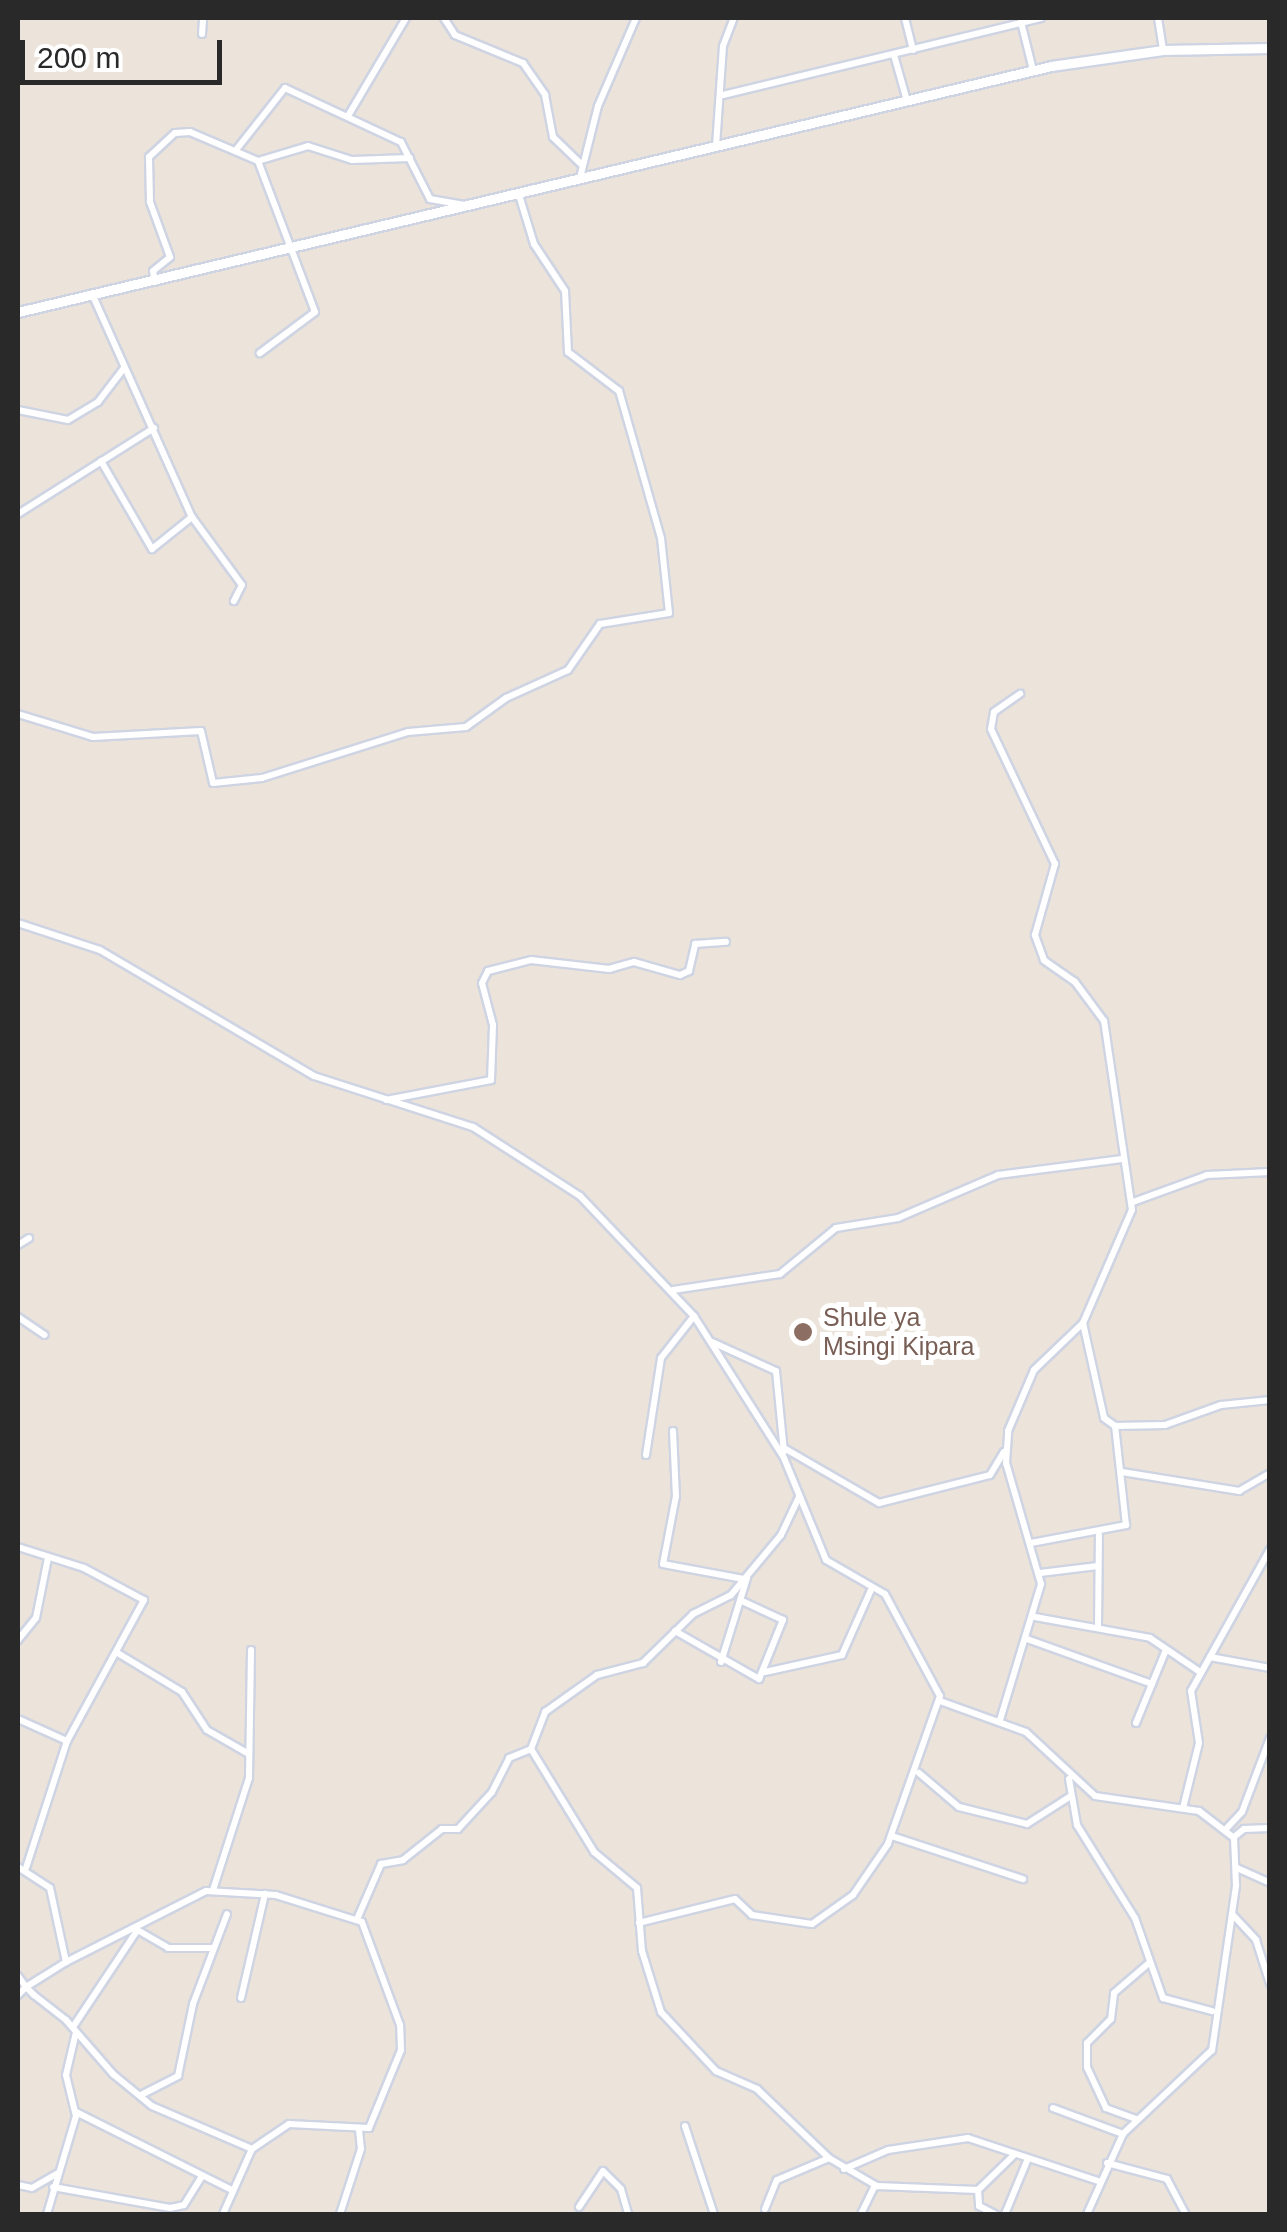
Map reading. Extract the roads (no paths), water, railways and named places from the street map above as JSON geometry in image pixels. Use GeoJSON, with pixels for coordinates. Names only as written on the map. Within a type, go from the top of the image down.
{"type":"FeatureCollection","features":[{"type":"Feature","properties":{"kind":"main road"},"geometry":{"type":"LineString","coordinates":[[18,312],[155,283],[464,204],[519,195],[1033,70],[1163,50],[1270,48]]}},
{"type":"Feature","properties":{"kind":"street"},"geometry":{"type":"LineString","coordinates":[[202,34],[203,18]]}},
{"type":"Feature","properties":{"kind":"street"},"geometry":{"type":"LineString","coordinates":[[348,116],[406,18]]}},
{"type":"Feature","properties":{"kind":"street"},"geometry":{"type":"LineString","coordinates":[[444,18],[455,35],[522,64],[545,94],[553,137],[581,164]]}},
{"type":"Feature","properties":{"kind":"street"},"geometry":{"type":"LineString","coordinates":[[580,178],[581,164],[636,18]]}},
{"type":"Feature","properties":{"kind":"street"},"geometry":{"type":"LineString","coordinates":[[716,146],[723,95],[723,46],[734,18]]}},
{"type":"Feature","properties":{"kind":"street"},"geometry":{"type":"LineString","coordinates":[[905,18],[913,50]]}},
{"type":"Feature","properties":{"kind":"street"},"geometry":{"type":"LineString","coordinates":[[723,95],[1041,18]]}},
{"type":"Feature","properties":{"kind":"street"},"geometry":{"type":"LineString","coordinates":[[1158,18],[1163,50]]}},
{"type":"Feature","properties":{"kind":"street"},"geometry":{"type":"LineString","coordinates":[[1021,22],[1033,70]]}},
{"type":"Feature","properties":{"kind":"street"},"geometry":{"type":"LineString","coordinates":[[894,54],[907,100]]}},
{"type":"Feature","properties":{"kind":"street"},"geometry":{"type":"LineString","coordinates":[[236,150],[281,89],[403,143],[430,199],[464,204]]}},
{"type":"Feature","properties":{"kind":"street"},"geometry":{"type":"LineString","coordinates":[[155,283],[153,271],[170,256],[150,202],[150,151],[182,131],[258,161],[297,249],[314,318],[260,354]]}},
{"type":"Feature","properties":{"kind":"street"},"geometry":{"type":"LineString","coordinates":[[258,161],[308,146],[352,160],[410,158]]}},
{"type":"Feature","properties":{"kind":"street"},"geometry":{"type":"LineString","coordinates":[[18,714],[93,737],[201,732],[212,782],[262,778],[408,732],[466,727],[506,698],[568,670],[600,624],[669,613],[662,538],[619,391],[568,352],[565,291],[534,244],[519,195]]}},
{"type":"Feature","properties":{"kind":"street"},"geometry":{"type":"LineString","coordinates":[[93,296],[192,517],[242,585],[234,601]]}},
{"type":"Feature","properties":{"kind":"street"},"geometry":{"type":"LineString","coordinates":[[18,410],[68,420],[98,402],[124,368]]}},
{"type":"Feature","properties":{"kind":"street"},"geometry":{"type":"LineString","coordinates":[[18,514],[154,428]]}},
{"type":"Feature","properties":{"kind":"street"},"geometry":{"type":"LineString","coordinates":[[101,462],[152,549],[192,517]]}},
{"type":"Feature","properties":{"kind":"street"},"geometry":{"type":"LineString","coordinates":[[784,1448],[879,1503],[990,1475],[1004,1450],[1034,1370],[1083,1323],[1132,1202],[1122,1160],[1104,1021],[1078,985],[1044,960],[1035,935],[1056,864],[991,729],[994,712],[1020,694]]}},
{"type":"Feature","properties":{"kind":"street"},"geometry":{"type":"LineString","coordinates":[[18,923],[73,936],[200,1006],[237,1037],[314,1076],[385,1100],[440,1112],[505,1144],[592,1206],[694,1316],[784,1458],[826,1560],[871,1590],[886,1594],[933,1674],[940,1701],[919,1773],[892,1836],[853,1895],[814,1924],[750,1914],[736,1899],[639,1923]]}},
{"type":"Feature","properties":{"kind":"street"},"geometry":{"type":"LineString","coordinates":[[385,1100],[491,1080],[493,1025],[482,983],[488,972],[530,960],[610,969],[634,962],[680,975],[689,971],[695,944],[726,942]]}},
{"type":"Feature","properties":{"kind":"street"},"geometry":{"type":"LineString","coordinates":[[672,1290],[790,1270],[836,1228],[898,1218],[998,1174],[1122,1160]]}},
{"type":"Feature","properties":{"kind":"street"},"geometry":{"type":"LineString","coordinates":[[1132,1202],[1207,1175],[1270,1172]]}},
{"type":"Feature","properties":{"kind":"street"},"geometry":{"type":"LineString","coordinates":[[18,1245],[29,1238]]}},
{"type":"Feature","properties":{"kind":"street"},"geometry":{"type":"LineString","coordinates":[[646,1456],[660,1358],[694,1316]]}},
{"type":"Feature","properties":{"kind":"street"},"geometry":{"type":"LineString","coordinates":[[18,1317],[45,1335]]}},
{"type":"Feature","properties":{"kind":"street"},"geometry":{"type":"LineString","coordinates":[[1083,1323],[1104,1418],[1114,1426],[1166,1425],[1221,1405],[1270,1400]]}},
{"type":"Feature","properties":{"kind":"street"},"geometry":{"type":"LineString","coordinates":[[709,1341],[776,1372],[784,1458]]}},
{"type":"Feature","properties":{"kind":"street"},"geometry":{"type":"LineString","coordinates":[[1031,1543],[1099,1535],[1127,1524],[1114,1426]]}},
{"type":"Feature","properties":{"kind":"street"},"geometry":{"type":"LineString","coordinates":[[673,1432],[676,1496],[664,1564],[746,1578]]}},
{"type":"Feature","properties":{"kind":"street"},"geometry":{"type":"LineString","coordinates":[[1000,1720],[1034,1616],[1040,1573],[1004,1450]]}},
{"type":"Feature","properties":{"kind":"street"},"geometry":{"type":"LineString","coordinates":[[1122,1472],[1238,1491],[1270,1473]]}},
{"type":"Feature","properties":{"kind":"street"},"geometry":{"type":"LineString","coordinates":[[721,1662],[746,1578],[800,1497]]}},
{"type":"Feature","properties":{"kind":"street"},"geometry":{"type":"LineString","coordinates":[[1098,1626],[1099,1535]]}},
{"type":"Feature","properties":{"kind":"street"},"geometry":{"type":"LineString","coordinates":[[18,1547],[144,1600],[67,1741],[22,1868],[50,1888],[66,1962]]}},
{"type":"Feature","properties":{"kind":"street"},"geometry":{"type":"LineString","coordinates":[[1184,1808],[1198,1743],[1189,1701],[1200,1672],[1270,1550]]}},
{"type":"Feature","properties":{"kind":"street"},"geometry":{"type":"LineString","coordinates":[[18,1640],[36,1618],[48,1558]]}},
{"type":"Feature","properties":{"kind":"street"},"geometry":{"type":"LineString","coordinates":[[1040,1573],[1098,1566]]}},
{"type":"Feature","properties":{"kind":"street"},"geometry":{"type":"LineString","coordinates":[[746,1578],[675,1631],[643,1663],[597,1675],[557,1701],[540,1718],[531,1749],[594,1852],[637,1888],[646,1966],[672,2029],[716,2071],[757,2089],[829,2158],[874,2185],[978,2190],[1014,2155]]}},
{"type":"Feature","properties":{"kind":"street"},"geometry":{"type":"LineString","coordinates":[[675,1631],[754,1680],[764,1673],[841,1656],[871,1590]]}},
{"type":"Feature","properties":{"kind":"street"},"geometry":{"type":"LineString","coordinates":[[740,1600],[783,1619],[764,1673]]}},
{"type":"Feature","properties":{"kind":"street"},"geometry":{"type":"LineString","coordinates":[[1034,1616],[1098,1626],[1166,1650],[1200,1672]]}},
{"type":"Feature","properties":{"kind":"street"},"geometry":{"type":"LineString","coordinates":[[1027,1639],[1152,1684]]}},
{"type":"Feature","properties":{"kind":"street"},"geometry":{"type":"LineString","coordinates":[[213,1890],[250,1754],[251,1650]]}},
{"type":"Feature","properties":{"kind":"street"},"geometry":{"type":"LineString","coordinates":[[1136,1723],[1166,1650]]}},
{"type":"Feature","properties":{"kind":"street"},"geometry":{"type":"LineString","coordinates":[[116,1652],[182,1692],[208,1730],[250,1754]]}},
{"type":"Feature","properties":{"kind":"street"},"geometry":{"type":"LineString","coordinates":[[1210,1657],[1270,1668]]}},
{"type":"Feature","properties":{"kind":"street"},"geometry":{"type":"LineString","coordinates":[[940,1701],[1000,1720],[1040,1742],[1069,1778],[1106,1800],[1184,1808],[1226,1828],[1234,1838],[1237,1868],[1232,1914],[1212,2010],[1216,2033],[1207,2060],[1123,2134],[1106,2163],[1087,2214]]}},
{"type":"Feature","properties":{"kind":"street"},"geometry":{"type":"LineString","coordinates":[[18,1719],[67,1741]]}},
{"type":"Feature","properties":{"kind":"street"},"geometry":{"type":"LineString","coordinates":[[1226,1828],[1242,1812],[1270,1738]]}},
{"type":"Feature","properties":{"kind":"street"},"geometry":{"type":"LineString","coordinates":[[358,1918],[381,1864],[403,1860],[443,1829],[458,1829],[492,1792],[509,1758],[531,1749]]}},
{"type":"Feature","properties":{"kind":"street"},"geometry":{"type":"LineString","coordinates":[[919,1773],[959,1807],[1027,1824],[1071,1796]]}},
{"type":"Feature","properties":{"kind":"street"},"geometry":{"type":"LineString","coordinates":[[1069,1778],[1077,1825],[1135,1918],[1164,1998],[1212,2010]]}},
{"type":"Feature","properties":{"kind":"street"},"geometry":{"type":"LineString","coordinates":[[1234,1838],[1244,1828],[1270,1828]]}},
{"type":"Feature","properties":{"kind":"street"},"geometry":{"type":"LineString","coordinates":[[892,1836],[1023,1880]]}},
{"type":"Feature","properties":{"kind":"street"},"geometry":{"type":"LineString","coordinates":[[1237,1868],[1270,1883]]}},
{"type":"Feature","properties":{"kind":"street"},"geometry":{"type":"LineString","coordinates":[[18,1995],[66,1962],[213,1890],[266,1894],[358,1918],[375,1944],[402,2039],[384,2106],[359,2132]]}},
{"type":"Feature","properties":{"kind":"street"},"geometry":{"type":"LineString","coordinates":[[241,1998],[266,1894]]}},
{"type":"Feature","properties":{"kind":"street"},"geometry":{"type":"LineString","coordinates":[[139,2095],[178,2076],[212,1948],[227,1914]]}},
{"type":"Feature","properties":{"kind":"street"},"geometry":{"type":"LineString","coordinates":[[1232,1914],[1254,1936],[1270,1984]]}},
{"type":"Feature","properties":{"kind":"street"},"geometry":{"type":"LineString","coordinates":[[135,1930],[175,1950],[212,1948]]}},
{"type":"Feature","properties":{"kind":"street"},"geometry":{"type":"LineString","coordinates":[[46,2214],[76,2112],[66,2074],[74,2029],[135,1930]]}},
{"type":"Feature","properties":{"kind":"street"},"geometry":{"type":"LineString","coordinates":[[1138,2119],[1106,2108],[1086,2067],[1087,2043],[1111,2019],[1114,1994],[1150,1962]]}},
{"type":"Feature","properties":{"kind":"street"},"geometry":{"type":"LineString","coordinates":[[18,1976],[139,2095],[173,2120],[252,2150]]}},
{"type":"Feature","properties":{"kind":"street"},"geometry":{"type":"LineString","coordinates":[[1053,2108],[1123,2134]]}},
{"type":"Feature","properties":{"kind":"street"},"geometry":{"type":"LineString","coordinates":[[76,2112],[201,2178],[232,2190]]}},
{"type":"Feature","properties":{"kind":"street"},"geometry":{"type":"LineString","coordinates":[[223,2214],[252,2150],[289,2124],[359,2132]]}},
{"type":"Feature","properties":{"kind":"street"},"geometry":{"type":"LineString","coordinates":[[686,2126],[714,2214]]}},
{"type":"Feature","properties":{"kind":"street"},"geometry":{"type":"LineString","coordinates":[[340,2214],[361,2149],[359,2132]]}},
{"type":"Feature","properties":{"kind":"street"},"geometry":{"type":"LineString","coordinates":[[844,2169],[948,2138],[1098,2182]]}},
{"type":"Feature","properties":{"kind":"street"},"geometry":{"type":"LineString","coordinates":[[766,2209],[777,2180],[829,2158]]}},
{"type":"Feature","properties":{"kind":"street"},"geometry":{"type":"LineString","coordinates":[[1005,2214],[1027,2162]]}},
{"type":"Feature","properties":{"kind":"street"},"geometry":{"type":"LineString","coordinates":[[1106,2163],[1160,2175],[1186,2214]]}},
{"type":"Feature","properties":{"kind":"street"},"geometry":{"type":"LineString","coordinates":[[579,2207],[603,2171],[622,2192],[628,2214]]}},
{"type":"Feature","properties":{"kind":"street"},"geometry":{"type":"LineString","coordinates":[[18,2185],[32,2188],[56,2174]]}},
{"type":"Feature","properties":{"kind":"street"},"geometry":{"type":"LineString","coordinates":[[52,2187],[170,2208],[184,2205],[201,2178]]}},
{"type":"Feature","properties":{"kind":"street"},"geometry":{"type":"LineString","coordinates":[[861,2214],[874,2185]]}},
{"type":"Feature","properties":{"kind":"street"},"geometry":{"type":"LineString","coordinates":[[978,2190],[979,2206],[995,2214]]}},
{"type":"Feature","properties":{"kind":"place","name":"Shule ya Msingi Kipara"},"geometry":{"type":"Point","coordinates":[803,1332]}}]}
